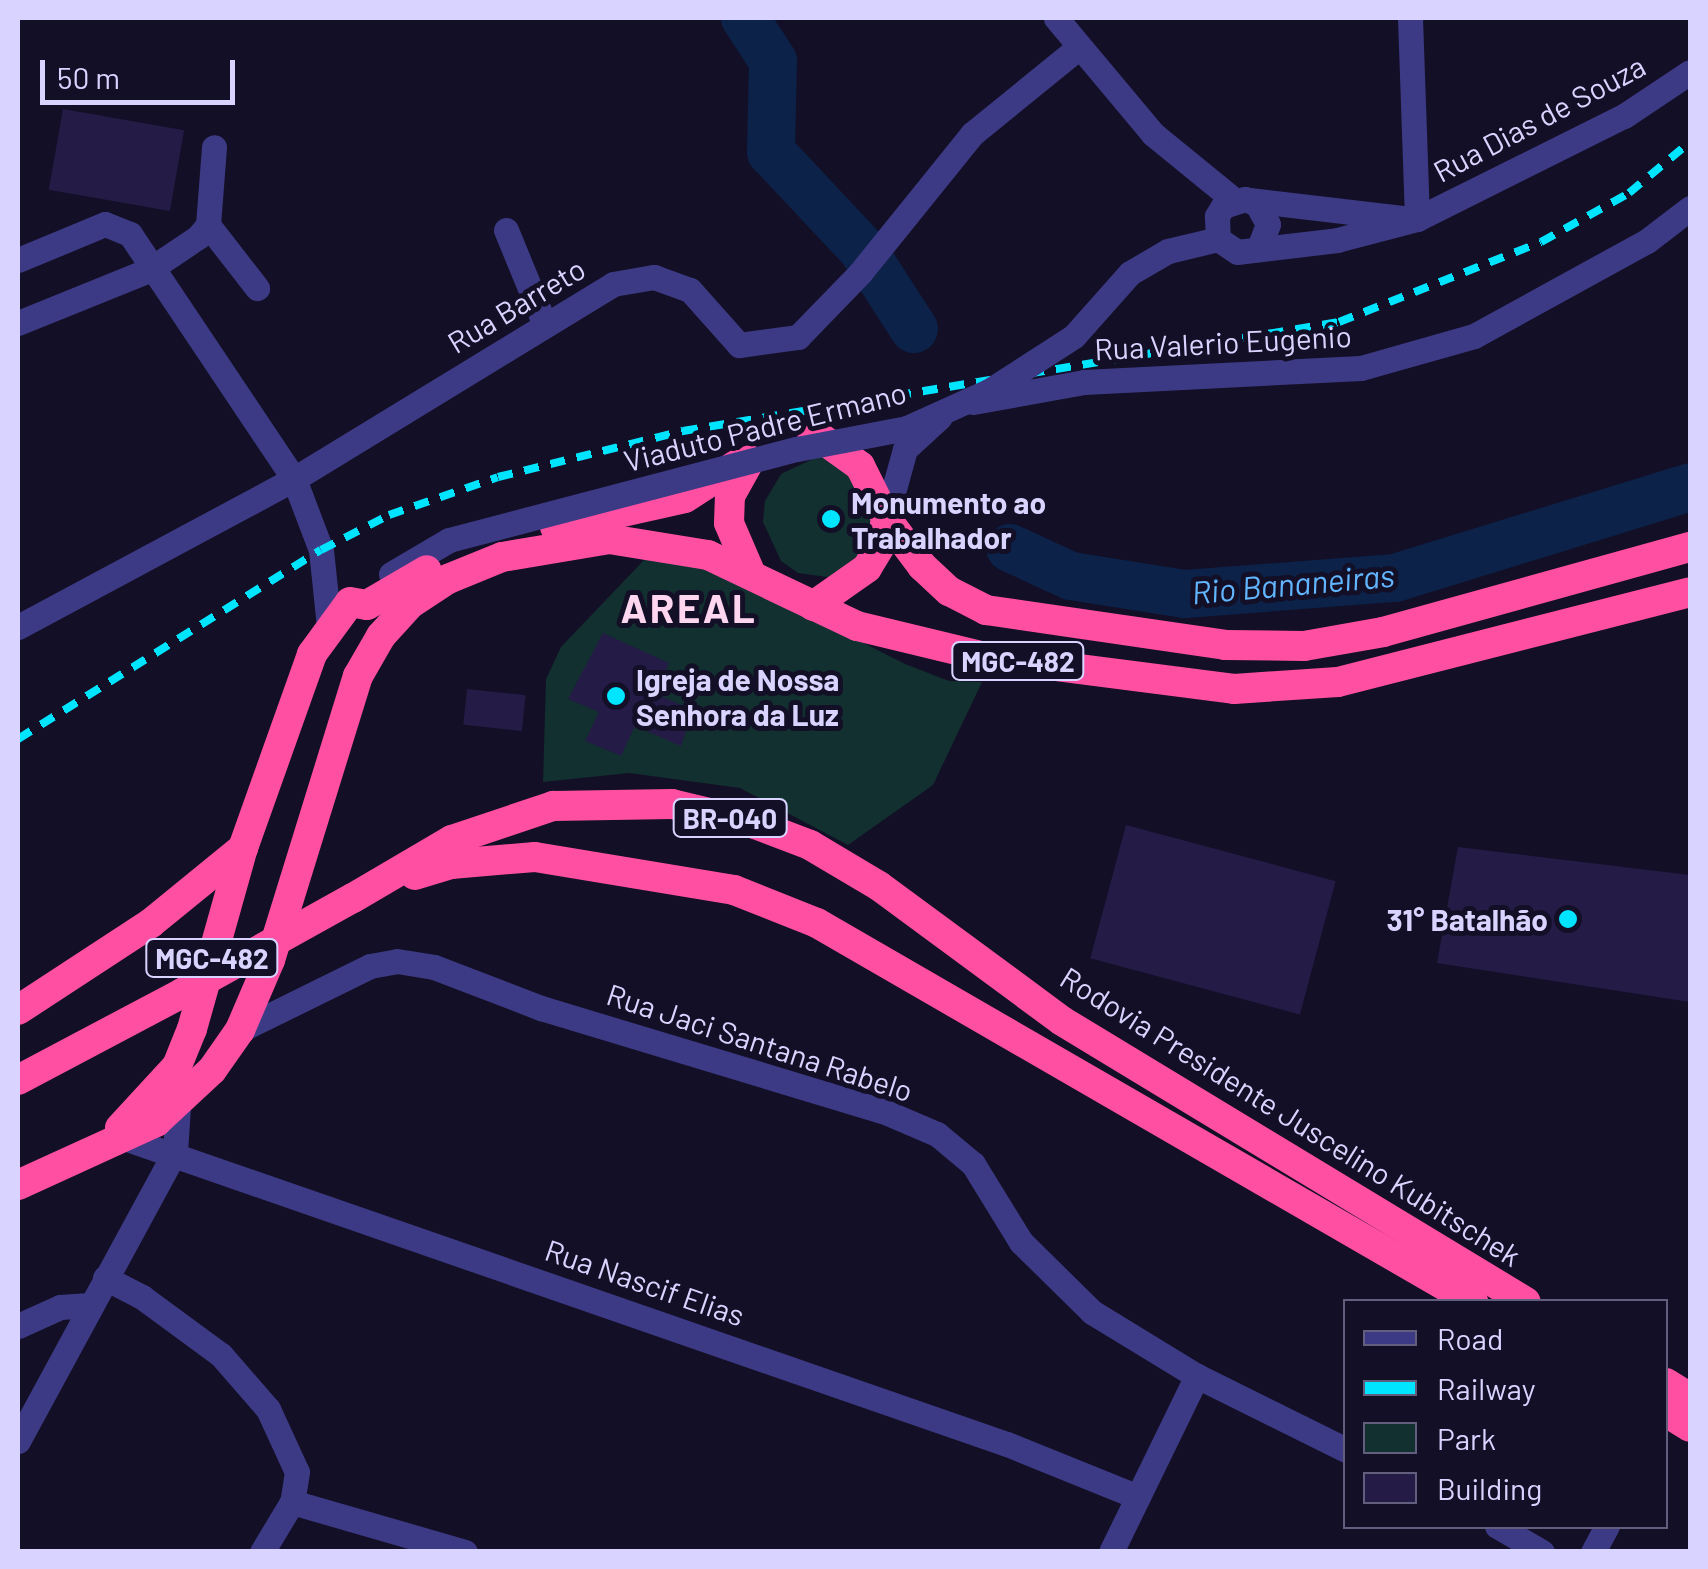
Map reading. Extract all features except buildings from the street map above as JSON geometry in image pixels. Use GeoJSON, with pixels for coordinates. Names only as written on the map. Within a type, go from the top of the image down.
{"type":"FeatureCollection","features":[{"type":"Feature","properties":{"kind":"highway","name":"MGC-482"},"geometry":{"type":"LineString","coordinates":[[95,1150],[148,1103],[177,1066],[243,848],[312,654],[329,626],[358,603],[474,546],[685,498],[758,451],[822,438],[860,466],[886,518],[949,591],[1023,620],[1226,644],[1304,646],[1500,604],[1690,547]]}},
{"type":"Feature","properties":{"kind":"highway"},"geometry":{"type":"LineString","coordinates":[[750,572],[735,550],[729,510],[741,471],[758,451]]}},
{"type":"Feature","properties":{"kind":"highway"},"geometry":{"type":"LineString","coordinates":[[813,606],[867,568],[882,543],[886,518]]}},
{"type":"Feature","properties":{"kind":"highway","name":"MGC-482"},"geometry":{"type":"LineString","coordinates":[[18,1186],[127,1139],[180,1104],[240,1030],[270,960],[358,676],[381,636],[410,604],[448,579],[559,542],[648,545],[708,555],[857,626],[985,656],[1234,689],[1338,682],[1507,644],[1690,592]]}},
{"type":"Feature","properties":{"kind":"highway"},"geometry":{"type":"LineString","coordinates":[[1500,604],[1507,644]]}},
{"type":"Feature","properties":{"kind":"highway","name":"Rodovia Presidente Juscelino Kubitschek"},"geometry":{"type":"LineString","coordinates":[[18,1080],[361,894],[452,840],[553,806],[672,804],[755,824],[810,846],[879,886],[1062,1020],[1521,1299]]}},
{"type":"Feature","properties":{"kind":"highway"},"geometry":{"type":"LineString","coordinates":[[18,1010],[151,923],[243,848]]}},
{"type":"Feature","properties":{"kind":"highway","name":"Rodovia Presidente Juscelino Kubitschek"},"geometry":{"type":"LineString","coordinates":[[361,894],[451,864],[535,857],[734,890],[817,924],[1468,1299]]}},
{"type":"Feature","properties":{"kind":"highway"},"geometry":{"type":"LineString","coordinates":[[216,944],[222,956],[245,969],[270,960]]}},
{"type":"Feature","properties":{"kind":"highway"},"geometry":{"type":"LineString","coordinates":[[1668,1389],[1676,1414]]}},
{"type":"Feature","properties":{"kind":"street"},"geometry":{"type":"LineString","coordinates":[[1056,18],[1153,134],[1240,200],[1265,212],[1266,236],[1260,245],[1238,252],[1218,239],[1216,216],[1240,200],[1417,220],[1410,18]]}},
{"type":"Feature","properties":{"kind":"street","name":"Rua Barreto"},"geometry":{"type":"LineString","coordinates":[[18,627],[294,478],[613,284],[654,277],[690,290],[738,345],[798,338],[860,273],[972,134],[1078,47]]}},
{"type":"Feature","properties":{"kind":"street","name":"Rua Dias de Souza"},"geometry":{"type":"LineString","coordinates":[[1260,245],[1337,240],[1417,220],[1624,116],[1690,72]]}},
{"type":"Feature","properties":{"kind":"street"},"geometry":{"type":"LineString","coordinates":[[214,147],[208,225],[257,288]]}},
{"type":"Feature","properties":{"kind":"street"},"geometry":{"type":"LineString","coordinates":[[1647,241],[1690,208]]}},
{"type":"Feature","properties":{"kind":"street"},"geometry":{"type":"LineString","coordinates":[[18,260],[118,225],[294,478],[320,550],[329,626]]}},
{"type":"Feature","properties":{"kind":"street"},"geometry":{"type":"LineString","coordinates":[[18,323],[149,270],[208,225]]}},
{"type":"Feature","properties":{"kind":"street"},"geometry":{"type":"LineString","coordinates":[[506,230],[545,325]]}},
{"type":"Feature","properties":{"kind":"street"},"geometry":{"type":"LineString","coordinates":[[1647,241],[1690,235]]}},
{"type":"Feature","properties":{"kind":"street","name":"Viaduto Padre Ermano"},"geometry":{"type":"LineString","coordinates":[[358,603],[402,568],[449,540],[798,448],[907,428],[989,391],[1074,336],[1130,273],[1168,250],[1218,239]]}},
{"type":"Feature","properties":{"kind":"street","name":"Rua Valerio Eugenio"},"geometry":{"type":"LineString","coordinates":[[822,438],[956,405],[1084,382],[1361,368],[1474,336],[1647,241]]}},
{"type":"Feature","properties":{"kind":"street"},"geometry":{"type":"LineString","coordinates":[[886,518],[905,449],[956,405]]}},
{"type":"Feature","properties":{"kind":"street"},"geometry":{"type":"LineString","coordinates":[[358,603],[381,636]]}},
{"type":"Feature","properties":{"kind":"street","name":"Rua Jaci Santana Rabelo"},"geometry":{"type":"LineString","coordinates":[[240,1030],[370,966],[397,961],[434,967],[541,1008],[883,1111],[938,1134],[973,1164],[1021,1242],[1092,1312],[1197,1376],[1343,1449]]}},
{"type":"Feature","properties":{"kind":"street"},"geometry":{"type":"LineString","coordinates":[[18,1442],[175,1152],[180,1104],[177,1066]]}},
{"type":"Feature","properties":{"kind":"street","name":"Rua Nascif Elias"},"geometry":{"type":"LineString","coordinates":[[127,1139],[175,1152],[1007,1444],[1138,1497]]}},
{"type":"Feature","properties":{"kind":"street"},"geometry":{"type":"LineString","coordinates":[[105,1278],[142,1297],[221,1355],[268,1408],[297,1472],[292,1502],[262,1552]]}},
{"type":"Feature","properties":{"kind":"street"},"geometry":{"type":"LineString","coordinates":[[18,1326],[60,1308],[90,1304]]}},
{"type":"Feature","properties":{"kind":"street"},"geometry":{"type":"LineString","coordinates":[[1120,1547],[1138,1497],[1197,1376]]}},
{"type":"Feature","properties":{"kind":"street"},"geometry":{"type":"LineString","coordinates":[[292,1502],[465,1552]]}},
{"type":"Feature","properties":{"kind":"street"},"geometry":{"type":"LineString","coordinates":[[1501,1529],[1542,1552]]}},
{"type":"Feature","properties":{"kind":"street"},"geometry":{"type":"LineString","coordinates":[[1593,1552],[1605,1529]]}},
{"type":"Feature","properties":{"kind":"green space"},"geometry":{"type":"Polygon","coordinates":[[[819,456],[860,466],[881,542],[834,578],[798,573],[781,561],[763,522],[765,501],[781,474],[819,456]]]}},
{"type":"Feature","properties":{"kind":"green space"},"geometry":{"type":"Polygon","coordinates":[[[645,559],[688,564],[746,583],[905,664],[949,681],[982,682],[933,785],[848,845],[740,788],[629,773],[543,782],[546,679],[561,647],[645,559]]]}},
{"type":"Feature","properties":{"kind":"waterway"},"geometry":{"type":"LineString","coordinates":[[745,18],[773,61],[771,152],[863,250],[914,329]]}},
{"type":"Feature","properties":{"kind":"waterway","name":"Rio Bananeiras"},"geometry":{"type":"LineString","coordinates":[[1010,548],[1071,576],[1185,594],[1395,578],[1690,487]]}},
{"type":"Feature","properties":{"kind":"railway"},"geometry":{"type":"LineString","coordinates":[[18,739],[321,550],[389,515],[498,477],[683,431],[1339,322],[1541,242],[1629,193],[1690,142]]}},
{"type":"Feature","properties":{"kind":"place","name":"Monumento ao Trabalhador"},"geometry":{"type":"Point","coordinates":[831,519]}},
{"type":"Feature","properties":{"kind":"place","name":"Igreja de Nossa Senhora da Luz"},"geometry":{"type":"Point","coordinates":[616,696]}},
{"type":"Feature","properties":{"kind":"place","name":"31° Batalhão"},"geometry":{"type":"Point","coordinates":[1568,919]}},
{"type":"Feature","properties":{"kind":"district","name":"AREAL"},"geometry":{"type":"Point","coordinates":[689,607]}}]}
